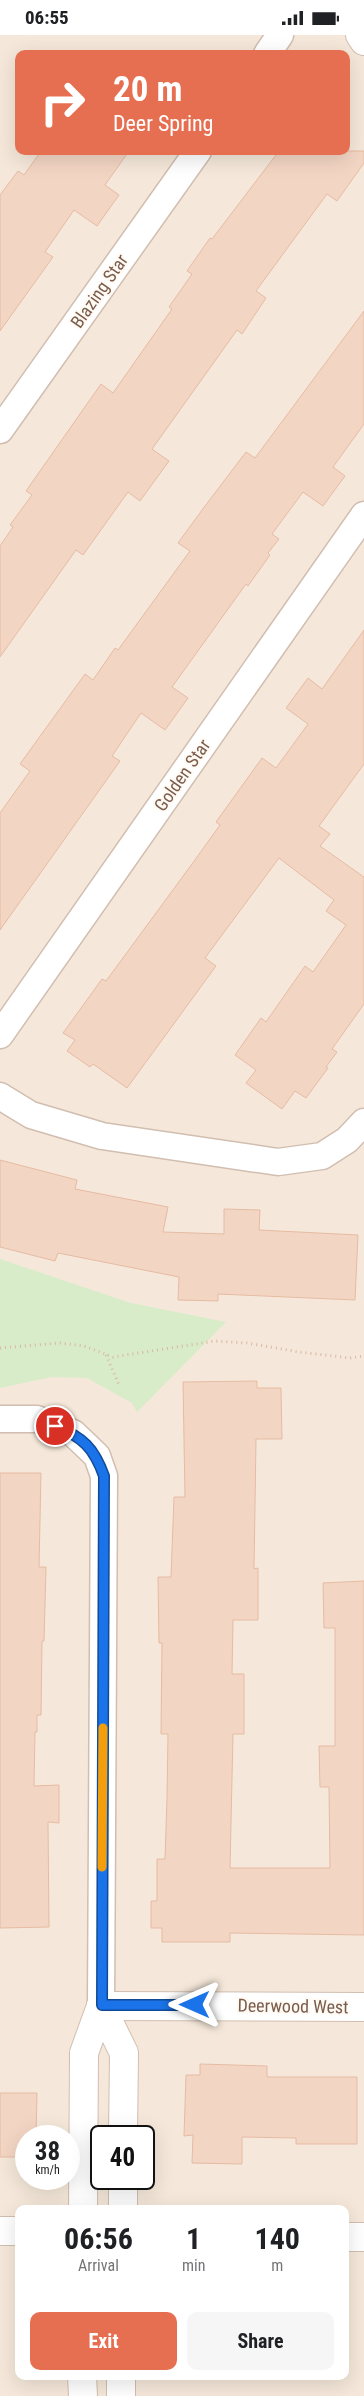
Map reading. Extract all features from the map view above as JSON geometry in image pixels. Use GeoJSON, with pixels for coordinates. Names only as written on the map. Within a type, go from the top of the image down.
{"type":"FeatureCollection","features":[{"type":"Feature","properties":{"kind":"street"},"geometry":{"type":"LineString","coordinates":[[270,50],[280,35]]}},
{"type":"Feature","properties":{"kind":"street"},"geometry":{"type":"LineString","coordinates":[[360,35],[364,41]]}},
{"type":"Feature","properties":{"kind":"street","name":"Blazing Star"},"geometry":{"type":"LineString","coordinates":[[0,430],[195,155]]}},
{"type":"Feature","properties":{"kind":"street","name":"Golden Star"},"geometry":{"type":"LineString","coordinates":[[0,1035],[364,515]]}},
{"type":"Feature","properties":{"kind":"street"},"geometry":{"type":"LineString","coordinates":[[0,1096],[31,1115],[102,1136],[278,1162],[322,1156],[347,1141],[364,1122]]}},
{"type":"Feature","properties":{"kind":"street"},"geometry":{"type":"LineString","coordinates":[[0,1419],[37,1419],[74,1433],[97,1455],[104,1476],[102,2005],[84,2053],[83,2205]]}},
{"type":"Feature","properties":{"kind":"street"},"geometry":{"type":"LineString","coordinates":[[102,2005],[124,2053],[123,2125]]}},
{"type":"Feature","properties":{"kind":"street","name":"Deerwood West"},"geometry":{"type":"LineString","coordinates":[[102,2005],[364,2007]]}},
{"type":"Feature","properties":{"kind":"street"},"geometry":{"type":"LineString","coordinates":[[123,2190],[123,2205]]}},
{"type":"Feature","properties":{"kind":"street"},"geometry":{"type":"LineString","coordinates":[[0,2231],[15,2231]]}},
{"type":"Feature","properties":{"kind":"street"},"geometry":{"type":"LineString","coordinates":[[349,2237],[364,2237]]}},
{"type":"Feature","properties":{"kind":"street"},"geometry":{"type":"LineString","coordinates":[[82,2380],[83,2396]]}},
{"type":"Feature","properties":{"kind":"street"},"geometry":{"type":"LineString","coordinates":[[121,2380],[121,2396]]}},
{"type":"Feature","properties":{"kind":"path"},"geometry":{"type":"LineString","coordinates":[[0,1348],[60,1343],[84,1346],[113,1357],[215,1341],[247,1343],[300,1353],[350,1358],[364,1356]]}},
{"type":"Feature","properties":{"kind":"path"},"geometry":{"type":"LineString","coordinates":[[105,1355],[120,1387]]}},
{"type":"Feature","properties":{"kind":"shaded area"},"geometry":{"type":"Polygon","coordinates":[[[0,35],[364,35],[364,2396],[0,2396],[0,35]]]}},
{"type":"Feature","properties":{"kind":"green space"},"geometry":{"type":"Polygon","coordinates":[[[0,1259],[131,1303],[226,1322],[137,1412],[132,1403],[87,1378],[52,1377],[0,1388],[0,1259]]]}},
{"type":"Feature","properties":{"kind":"building"},"geometry":{"type":"Polygon","coordinates":[[[350,151],[364,151],[364,163],[337,201],[327,194],[256,291],[266,298],[242,334],[237,330],[152,449],[169,461],[140,501],[128,492],[83,555],[76,550],[0,657],[0,546],[13,527],[10,525],[32,495],[26,491],[101,384],[113,393],[172,309],[169,307],[192,274],[187,271],[210,238],[212,239],[276,155],[350,155],[350,151]]]}},
{"type":"Feature","properties":{"kind":"building"},"geometry":{"type":"Polygon","coordinates":[[[38,155],[126,155],[105,185],[119,195],[97,226],[74,210],[45,252],[53,257],[0,331],[0,195],[18,171],[24,175],[38,155]]]}},
{"type":"Feature","properties":{"kind":"building"},"geometry":{"type":"Polygon","coordinates":[[[364,311],[364,424],[333,467],[345,476],[323,506],[303,492],[272,534],[279,539],[268,553],[270,555],[248,586],[246,584],[172,687],[188,698],[165,730],[141,713],[112,756],[120,761],[0,930],[0,813],[30,771],[20,764],[85,674],[93,680],[115,648],[118,650],[190,551],[178,543],[246,452],[255,458],[364,311]]]}},
{"type":"Feature","properties":{"kind":"building"},"geometry":{"type":"Polygon","coordinates":[[[364,630],[364,764],[319,826],[330,834],[320,846],[364,877],[364,1004],[332,1049],[337,1052],[326,1067],[328,1068],[306,1098],[295,1091],[282,1109],[246,1083],[256,1070],[235,1055],[261,1018],[266,1022],[305,966],[313,972],[346,925],[326,911],[334,900],[279,858],[205,958],[216,966],[127,1088],[93,1064],[90,1067],[67,1051],[75,1040],[63,1033],[102,979],[106,981],[192,864],[220,825],[216,822],[262,758],[276,768],[308,724],[286,708],[308,678],[322,689],[364,630]]]}},
{"type":"Feature","properties":{"kind":"building"},"geometry":{"type":"Polygon","coordinates":[[[0,1160],[77,1180],[75,1189],[168,1207],[163,1232],[224,1234],[224,1209],[260,1210],[259,1230],[358,1235],[355,1300],[218,1294],[218,1301],[178,1300],[179,1277],[58,1253],[55,1261],[0,1247],[0,1160]]]}},
{"type":"Feature","properties":{"kind":"building"},"geometry":{"type":"Polygon","coordinates":[[[257,1381],[257,1388],[281,1388],[282,1439],[256,1439],[254,1569],[258,1568],[258,1620],[233,1620],[232,1674],[244,1674],[244,1734],[233,1734],[230,1868],[330,1868],[329,1787],[320,1787],[319,1746],[335,1746],[335,1628],[324,1628],[323,1583],[364,1581],[364,1935],[230,1933],[230,1942],[162,1942],[162,1928],[151,1928],[151,1901],[157,1901],[157,1859],[165,1859],[167,1798],[168,1734],[161,1734],[162,1643],[159,1643],[158,1577],[171,1577],[174,1497],[185,1497],[183,1382],[257,1381]]]}},
{"type":"Feature","properties":{"kind":"building"},"geometry":{"type":"Polygon","coordinates":[[[0,1473],[41,1473],[39,1567],[46,1567],[41,1715],[37,1715],[37,1732],[35,1732],[34,1786],[59,1785],[59,1823],[48,1822],[49,1927],[0,1928],[0,1473]]]}},
{"type":"Feature","properties":{"kind":"building"},"geometry":{"type":"Polygon","coordinates":[[[200,2064],[267,2066],[267,2077],[357,2077],[357,2144],[296,2144],[296,2138],[242,2137],[242,2164],[192,2163],[193,2135],[184,2136],[186,2075],[200,2075],[200,2064]]]}},
{"type":"Feature","properties":{"kind":"building"},"geometry":{"type":"Polygon","coordinates":[[[0,2093],[37,2093],[36,2125],[15,2125],[15,2157],[0,2157],[0,2093]]]}},
{"type":"Feature","properties":{"kind":"slow traffic"},"geometry":{"type":"LineString","coordinates":[[102,1867],[103,1728]]}},
{"type":"Feature","properties":{"kind":"route"},"geometry":{"type":"LineString","coordinates":[[55,1426],[74,1433],[97,1455],[104,1476],[102,2005],[195,2005]]}}]}
